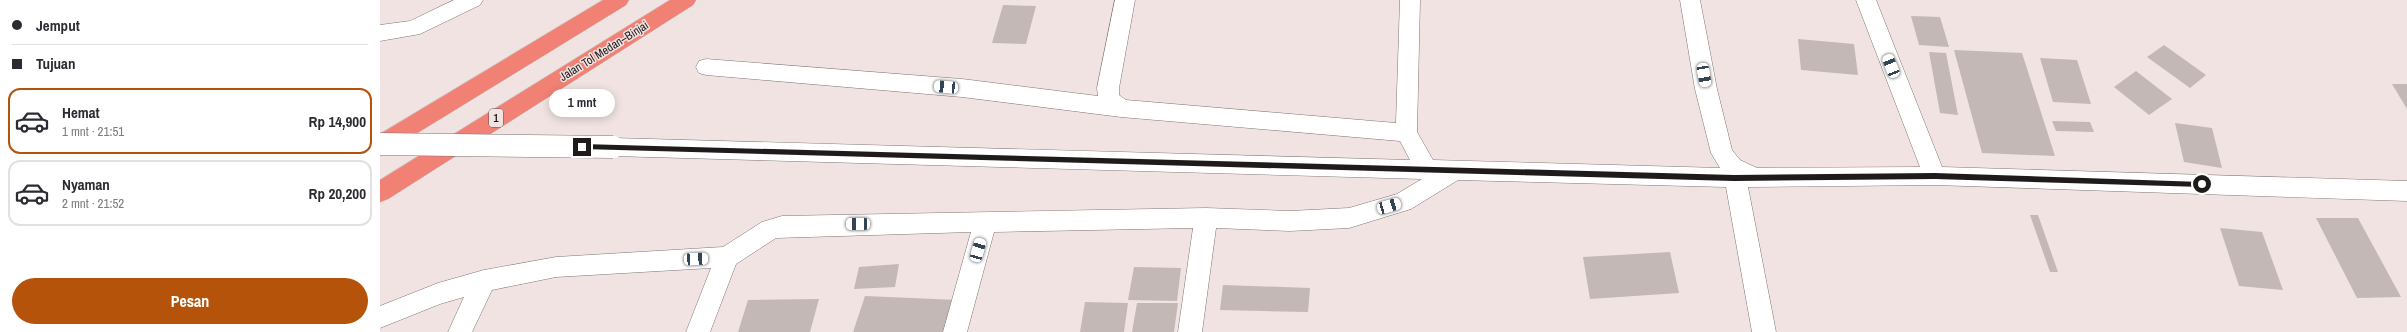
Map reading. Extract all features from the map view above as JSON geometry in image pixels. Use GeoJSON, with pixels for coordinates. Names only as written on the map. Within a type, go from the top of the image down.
{"type":"FeatureCollection","features":[{"type":"Feature","properties":{"kind":"highway"},"geometry":{"type":"LineString","coordinates":[[380,144],[619,0]]}},
{"type":"Feature","properties":{"kind":"highway","name":"Jalan Tol Medan–Binjai"},"geometry":{"type":"LineString","coordinates":[[380,192],[686,0]]}},
{"type":"Feature","properties":{"kind":"street"},"geometry":{"type":"LineString","coordinates":[[380,33],[413,28],[456,6],[473,0]]}},
{"type":"Feature","properties":{"kind":"street"},"geometry":{"type":"LineString","coordinates":[[1121,108],[1109,99],[1108,88],[1125,0]]}},
{"type":"Feature","properties":{"kind":"street"},"geometry":{"type":"LineString","coordinates":[[1410,0],[1406,134],[1428,170]]}},
{"type":"Feature","properties":{"kind":"street"},"geometry":{"type":"LineString","coordinates":[[1690,0],[1706,89],[1722,153],[1732,167],[1742,173],[1744,178],[1764,332]]}},
{"type":"Feature","properties":{"kind":"street"},"geometry":{"type":"LineString","coordinates":[[1866,0],[1935,176]]}},
{"type":"Feature","properties":{"kind":"street"},"geometry":{"type":"LineString","coordinates":[[706,67],[962,88],[1121,108],[1406,134]]}},
{"type":"Feature","properties":{"kind":"street"},"geometry":{"type":"LineString","coordinates":[[380,144],[613,147],[1744,178],[1935,176],[2407,191]]}},
{"type":"Feature","properties":{"kind":"street"},"geometry":{"type":"LineString","coordinates":[[380,317],[438,294],[484,281],[556,266],[727,257],[770,229],[782,226],[1206,218],[1290,221],[1349,218],[1403,202],[1454,171]]}},
{"type":"Feature","properties":{"kind":"street"},"geometry":{"type":"LineString","coordinates":[[1190,332],[1206,218]]}},
{"type":"Feature","properties":{"kind":"street"},"geometry":{"type":"LineString","coordinates":[[955,332],[985,223]]}},
{"type":"Feature","properties":{"kind":"street"},"geometry":{"type":"LineString","coordinates":[[698,332],[727,257]]}},
{"type":"Feature","properties":{"kind":"street"},"geometry":{"type":"LineString","coordinates":[[460,332],[484,281]]}},
{"type":"Feature","properties":{"kind":"building"},"geometry":{"type":"Polygon","coordinates":[[[1003,5],[1036,6],[1026,44],[992,43],[1003,5]]]}},
{"type":"Feature","properties":{"kind":"building"},"geometry":{"type":"Polygon","coordinates":[[[1911,16],[1940,17],[1949,47],[1919,45],[1911,16]]]}},
{"type":"Feature","properties":{"kind":"building"},"geometry":{"type":"Polygon","coordinates":[[[1798,39],[1854,44],[1858,75],[1801,70],[1798,39]]]}},
{"type":"Feature","properties":{"kind":"building"},"geometry":{"type":"Polygon","coordinates":[[[2164,45],[2206,75],[2190,88],[2147,57],[2164,45]]]}},
{"type":"Feature","properties":{"kind":"building"},"geometry":{"type":"Polygon","coordinates":[[[1954,50],[2022,53],[2055,156],[1982,153],[1954,50]]]}},
{"type":"Feature","properties":{"kind":"building"},"geometry":{"type":"Polygon","coordinates":[[[1929,52],[1946,53],[1958,115],[1940,113],[1929,52]]]}},
{"type":"Feature","properties":{"kind":"building"},"geometry":{"type":"Polygon","coordinates":[[[2040,58],[2077,60],[2091,104],[2053,102],[2040,58]]]}},
{"type":"Feature","properties":{"kind":"building"},"geometry":{"type":"Polygon","coordinates":[[[2136,71],[2172,99],[2149,115],[2114,87],[2136,71]]]}},
{"type":"Feature","properties":{"kind":"building"},"geometry":{"type":"Polygon","coordinates":[[[2392,84],[2407,84],[2407,109],[2392,84]]]}},
{"type":"Feature","properties":{"kind":"building"},"geometry":{"type":"Polygon","coordinates":[[[2052,121],[2090,122],[2094,132],[2056,131],[2052,121]]]}},
{"type":"Feature","properties":{"kind":"building"},"geometry":{"type":"Polygon","coordinates":[[[2175,123],[2212,128],[2222,168],[2184,162],[2175,123]]]}},
{"type":"Feature","properties":{"kind":"building"},"geometry":{"type":"Polygon","coordinates":[[[2030,215],[2038,215],[2058,272],[2050,272],[2030,215]]]}},
{"type":"Feature","properties":{"kind":"building"},"geometry":{"type":"Polygon","coordinates":[[[2316,218],[2358,218],[2401,297],[2357,298],[2316,218]]]}},
{"type":"Feature","properties":{"kind":"building"},"geometry":{"type":"Polygon","coordinates":[[[2220,228],[2262,232],[2283,290],[2239,286],[2220,228]]]}},
{"type":"Feature","properties":{"kind":"building"},"geometry":{"type":"Polygon","coordinates":[[[1670,252],[1679,293],[1590,299],[1583,257],[1670,252]]]}},
{"type":"Feature","properties":{"kind":"building"},"geometry":{"type":"Polygon","coordinates":[[[899,264],[895,287],[854,289],[859,267],[899,264]]]}},
{"type":"Feature","properties":{"kind":"building"},"geometry":{"type":"Polygon","coordinates":[[[1134,267],[1181,268],[1177,301],[1128,300],[1134,267]]]}},
{"type":"Feature","properties":{"kind":"building"},"geometry":{"type":"Polygon","coordinates":[[[1223,285],[1310,288],[1308,312],[1220,310],[1223,285]]]}},
{"type":"Feature","properties":{"kind":"building"},"geometry":{"type":"Polygon","coordinates":[[[865,296],[958,300],[948,332],[853,332],[865,296]]]}},
{"type":"Feature","properties":{"kind":"building"},"geometry":{"type":"Polygon","coordinates":[[[819,299],[810,332],[738,332],[748,300],[819,299]]]}},
{"type":"Feature","properties":{"kind":"building"},"geometry":{"type":"Polygon","coordinates":[[[1085,302],[1128,303],[1124,332],[1080,332],[1085,302]]]}},
{"type":"Feature","properties":{"kind":"building"},"geometry":{"type":"Polygon","coordinates":[[[1137,303],[1178,303],[1174,332],[1132,332],[1137,303]]]}},
{"type":"Feature","properties":{"kind":"route"},"geometry":{"type":"LineString","coordinates":[[582,147],[1734,178],[1935,176],[2202,184]]}}]}
